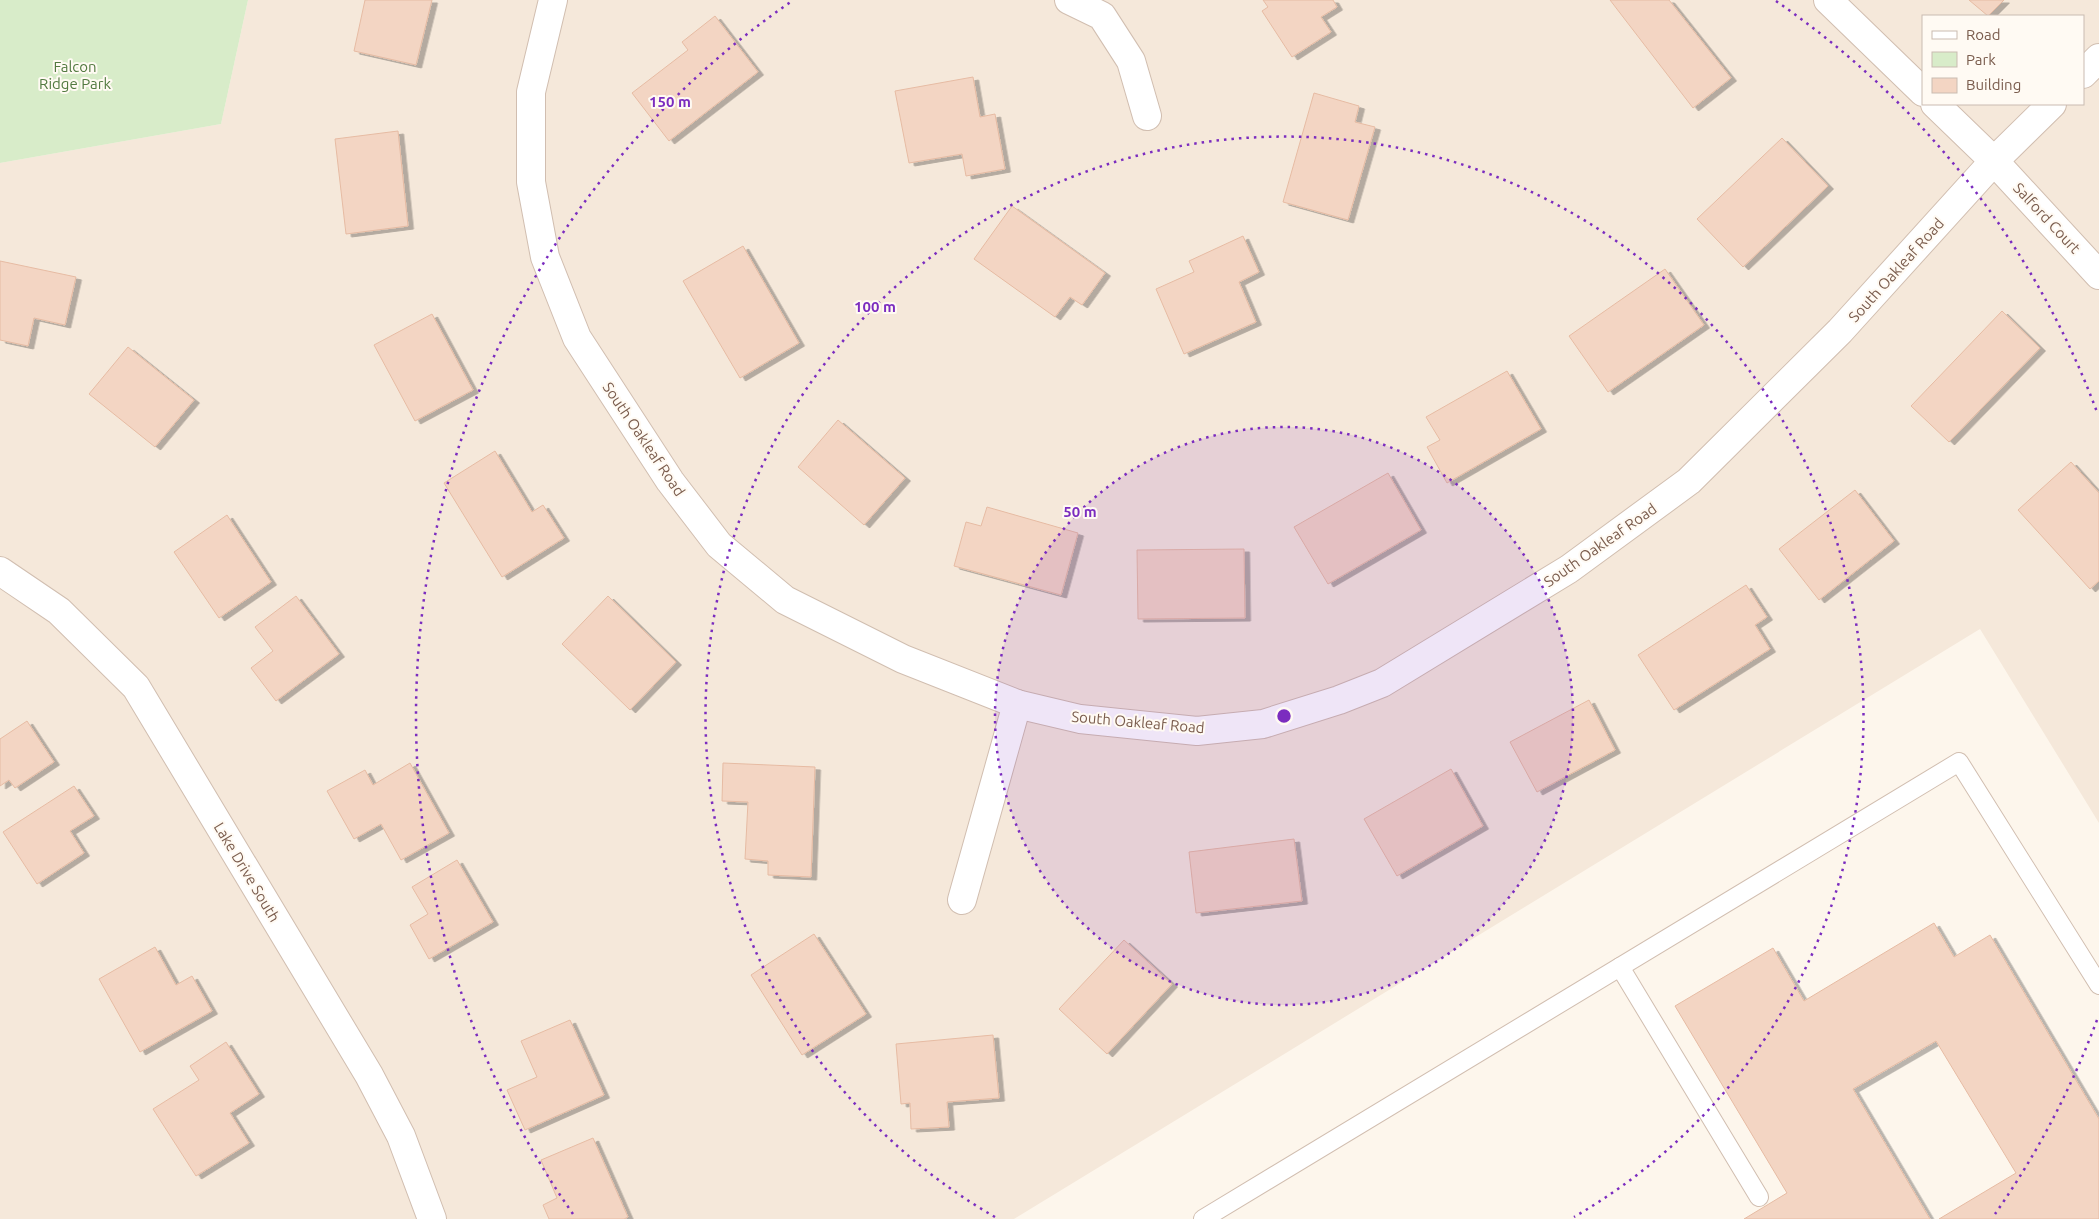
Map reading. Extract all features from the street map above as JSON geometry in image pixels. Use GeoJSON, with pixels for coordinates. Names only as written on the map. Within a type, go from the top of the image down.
{"type":"FeatureCollection","features":[{"type":"Feature","properties":{"kind":"street","name":"South Oakleaf Road"},"geometry":{"type":"LineString","coordinates":[[553,0],[531,92],[531,182],[545,257],[577,338],[660,466],[719,545],[785,600],[903,659],[1017,704],[1080,719],[1197,731],[1264,724],[1339,700],[1382,683],[1569,569],[1689,481],[1840,331],[1994,162],[2051,105]]}},
{"type":"Feature","properties":{"kind":"street"},"geometry":{"type":"LineString","coordinates":[[1068,0],[1102,16],[1131,62],[1147,116]]}},
{"type":"Feature","properties":{"kind":"street"},"geometry":{"type":"LineString","coordinates":[[1828,0],[1922,91]]}},
{"type":"Feature","properties":{"kind":"street"},"geometry":{"type":"LineString","coordinates":[[2084,73],[2099,58]]}},
{"type":"Feature","properties":{"kind":"street","name":"Salford Court"},"geometry":{"type":"LineString","coordinates":[[1936,105],[1994,162],[2099,275]]}},
{"type":"Feature","properties":{"kind":"street","name":"Lake Drive South"},"geometry":{"type":"LineString","coordinates":[[0,571],[59,611],[136,687],[369,1075],[401,1136],[432,1219]]}},
{"type":"Feature","properties":{"kind":"street"},"geometry":{"type":"LineString","coordinates":[[962,900],[1017,704]]}},
{"type":"Feature","properties":{"kind":"lane"},"geometry":{"type":"LineString","coordinates":[[1203,1219],[1959,762],[2099,985]]}},
{"type":"Feature","properties":{"kind":"lane"},"geometry":{"type":"LineString","coordinates":[[1620,967],[1759,1197]]}},
{"type":"Feature","properties":{"kind":"shaded area"},"geometry":{"type":"Polygon","coordinates":[[[248,0],[2099,0],[2099,823],[1980,629],[1014,1219],[0,1219],[0,163],[221,124],[248,0]]]}},
{"type":"Feature","properties":{"kind":"green space","name":"Falcon Ridge Park"},"geometry":{"type":"Polygon","coordinates":[[[0,0],[248,0],[221,124],[0,163],[0,0]]]}},
{"type":"Feature","properties":{"kind":"building"},"geometry":{"type":"Polygon","coordinates":[[[365,0],[432,0],[416,65],[354,51],[365,0]]]}},
{"type":"Feature","properties":{"kind":"building"},"geometry":{"type":"Polygon","coordinates":[[[1263,0],[1333,0],[1337,7],[1321,17],[1331,32],[1292,57],[1262,11],[1268,7],[1263,0]]]}},
{"type":"Feature","properties":{"kind":"building"},"geometry":{"type":"Polygon","coordinates":[[[1610,0],[1669,0],[1731,78],[1693,108],[1610,0]]]}},
{"type":"Feature","properties":{"kind":"building"},"geometry":{"type":"Polygon","coordinates":[[[1969,0],[2004,0],[1987,15],[1969,0]]]}},
{"type":"Feature","properties":{"kind":"building"},"geometry":{"type":"Polygon","coordinates":[[[715,16],[758,72],[669,141],[632,93],[688,50],[682,42],[715,16]]]}},
{"type":"Feature","properties":{"kind":"building"},"geometry":{"type":"Polygon","coordinates":[[[973,77],[980,117],[995,114],[1005,169],[966,176],[962,154],[909,163],[895,91],[973,77]]]}},
{"type":"Feature","properties":{"kind":"building"},"geometry":{"type":"Polygon","coordinates":[[[1314,93],[1359,106],[1355,122],[1375,127],[1348,220],[1283,202],[1314,93]]]}},
{"type":"Feature","properties":{"kind":"building"},"geometry":{"type":"Polygon","coordinates":[[[398,131],[408,226],[346,234],[335,139],[398,131]]]}},
{"type":"Feature","properties":{"kind":"building"},"geometry":{"type":"Polygon","coordinates":[[[1782,138],[1828,186],[1743,267],[1697,219],[1782,138]]]}},
{"type":"Feature","properties":{"kind":"building"},"geometry":{"type":"Polygon","coordinates":[[[1012,206],[1105,273],[1082,305],[1070,297],[1055,317],[974,259],[1012,206]]]}},
{"type":"Feature","properties":{"kind":"building"},"geometry":{"type":"Polygon","coordinates":[[[1243,236],[1259,272],[1239,282],[1256,322],[1184,354],[1156,289],[1194,272],[1189,261],[1243,236]]]}},
{"type":"Feature","properties":{"kind":"building"},"geometry":{"type":"Polygon","coordinates":[[[743,246],[799,343],[740,378],[683,281],[743,246]]]}},
{"type":"Feature","properties":{"kind":"building"},"geometry":{"type":"Polygon","coordinates":[[[0,261],[76,277],[65,325],[34,318],[28,346],[0,340],[0,261]]]}},
{"type":"Feature","properties":{"kind":"building"},"geometry":{"type":"Polygon","coordinates":[[[1665,269],[1704,325],[1608,392],[1569,336],[1665,269]]]}},
{"type":"Feature","properties":{"kind":"building"},"geometry":{"type":"Polygon","coordinates":[[[2002,311],[2040,348],[1949,442],[1911,406],[2002,311]]]}},
{"type":"Feature","properties":{"kind":"building"},"geometry":{"type":"Polygon","coordinates":[[[432,314],[473,390],[415,421],[374,345],[432,314]]]}},
{"type":"Feature","properties":{"kind":"building"},"geometry":{"type":"Polygon","coordinates":[[[128,347],[194,400],[155,447],[89,394],[128,347]]]}},
{"type":"Feature","properties":{"kind":"building"},"geometry":{"type":"Polygon","coordinates":[[[1507,371],[1541,429],[1447,483],[1427,447],[1440,440],[1426,417],[1507,371]]]}},
{"type":"Feature","properties":{"kind":"building"},"geometry":{"type":"Polygon","coordinates":[[[838,420],[905,478],[864,525],[798,467],[838,420]]]}},
{"type":"Feature","properties":{"kind":"building"},"geometry":{"type":"Polygon","coordinates":[[[495,451],[532,512],[543,505],[564,538],[502,577],[444,483],[495,451]]]}},
{"type":"Feature","properties":{"kind":"building"},"geometry":{"type":"Polygon","coordinates":[[[2071,462],[2099,493],[2099,581],[2090,589],[2018,510],[2071,462]]]}},
{"type":"Feature","properties":{"kind":"building"},"geometry":{"type":"Polygon","coordinates":[[[1388,473],[1421,530],[1328,584],[1294,527],[1388,473]]]}},
{"type":"Feature","properties":{"kind":"building"},"geometry":{"type":"Polygon","coordinates":[[[1855,490],[1894,541],[1819,600],[1779,549],[1855,490]]]}},
{"type":"Feature","properties":{"kind":"building"},"geometry":{"type":"Polygon","coordinates":[[[987,507],[1078,533],[1061,595],[954,566],[966,522],[981,526],[987,507]]]}},
{"type":"Feature","properties":{"kind":"building"},"geometry":{"type":"Polygon","coordinates":[[[227,515],[271,582],[219,618],[174,552],[227,515]]]}},
{"type":"Feature","properties":{"kind":"building"},"geometry":{"type":"Polygon","coordinates":[[[1244,549],[1245,618],[1138,619],[1137,550],[1244,549]]]}},
{"type":"Feature","properties":{"kind":"building"},"geometry":{"type":"Polygon","coordinates":[[[1746,585],[1767,617],[1755,625],[1770,649],[1674,710],[1638,655],[1746,585]]]}},
{"type":"Feature","properties":{"kind":"building"},"geometry":{"type":"Polygon","coordinates":[[[296,596],[339,654],[276,701],[251,668],[273,651],[255,627],[296,596]]]}},
{"type":"Feature","properties":{"kind":"building"},"geometry":{"type":"Polygon","coordinates":[[[608,596],[676,662],[630,710],[562,644],[608,596]]]}},
{"type":"Feature","properties":{"kind":"building"},"geometry":{"type":"Polygon","coordinates":[[[1589,700],[1615,750],[1537,792],[1510,742],[1589,700]]]}},
{"type":"Feature","properties":{"kind":"building"},"geometry":{"type":"Polygon","coordinates":[[[27,721],[54,762],[15,788],[9,780],[0,786],[0,739],[27,721]]]}},
{"type":"Feature","properties":{"kind":"building"},"geometry":{"type":"Polygon","coordinates":[[[410,763],[449,833],[401,860],[381,824],[354,839],[327,791],[365,770],[373,785],[410,763]]]}},
{"type":"Feature","properties":{"kind":"building"},"geometry":{"type":"Polygon","coordinates":[[[723,763],[815,767],[811,877],[768,875],[768,861],[745,859],[748,802],[722,801],[723,763]]]}},
{"type":"Feature","properties":{"kind":"building"},"geometry":{"type":"Polygon","coordinates":[[[1451,769],[1483,826],[1397,876],[1364,819],[1451,769]]]}},
{"type":"Feature","properties":{"kind":"building"},"geometry":{"type":"Polygon","coordinates":[[[74,786],[94,816],[70,831],[84,853],[37,884],[3,832],[74,786]]]}},
{"type":"Feature","properties":{"kind":"building"},"geometry":{"type":"Polygon","coordinates":[[[1294,839],[1302,901],[1196,913],[1189,852],[1294,839]]]}},
{"type":"Feature","properties":{"kind":"building"},"geometry":{"type":"Polygon","coordinates":[[[457,860],[493,922],[429,959],[410,925],[428,914],[412,887],[457,860]]]}},
{"type":"Feature","properties":{"kind":"building"},"geometry":{"type":"Polygon","coordinates":[[[1934,923],[1954,957],[1990,935],[2099,1119],[2099,1219],[1939,1219],[2016,1173],[1936,1041],[1853,1089],[1930,1219],[1744,1219],[1787,1193],[1675,1006],[1773,948],[1804,1001],[1934,923]]]}},
{"type":"Feature","properties":{"kind":"building"},"geometry":{"type":"Polygon","coordinates":[[[814,934],[866,1014],[802,1055],[751,975],[814,934]]]}},
{"type":"Feature","properties":{"kind":"building"},"geometry":{"type":"Polygon","coordinates":[[[1124,940],[1172,984],[1107,1054],[1059,1009],[1124,940]]]}},
{"type":"Feature","properties":{"kind":"building"},"geometry":{"type":"Polygon","coordinates":[[[155,947],[176,985],[192,976],[212,1011],[140,1052],[99,979],[155,947]]]}},
{"type":"Feature","properties":{"kind":"building"},"geometry":{"type":"Polygon","coordinates":[[[570,1020],[604,1095],[525,1130],[507,1090],[537,1077],[521,1041],[570,1020]]]}},
{"type":"Feature","properties":{"kind":"building"},"geometry":{"type":"Polygon","coordinates":[[[993,1035],[999,1098],[947,1102],[949,1127],[911,1129],[910,1103],[901,1104],[896,1044],[993,1035]]]}},
{"type":"Feature","properties":{"kind":"building"},"geometry":{"type":"Polygon","coordinates":[[[226,1042],[259,1094],[230,1113],[249,1143],[196,1176],[153,1109],[199,1080],[190,1066],[226,1042]]]}},
{"type":"Feature","properties":{"kind":"building"},"geometry":{"type":"Polygon","coordinates":[[[593,1138],[628,1217],[624,1219],[549,1219],[543,1205],[557,1198],[541,1160],[593,1138]]]}}]}
